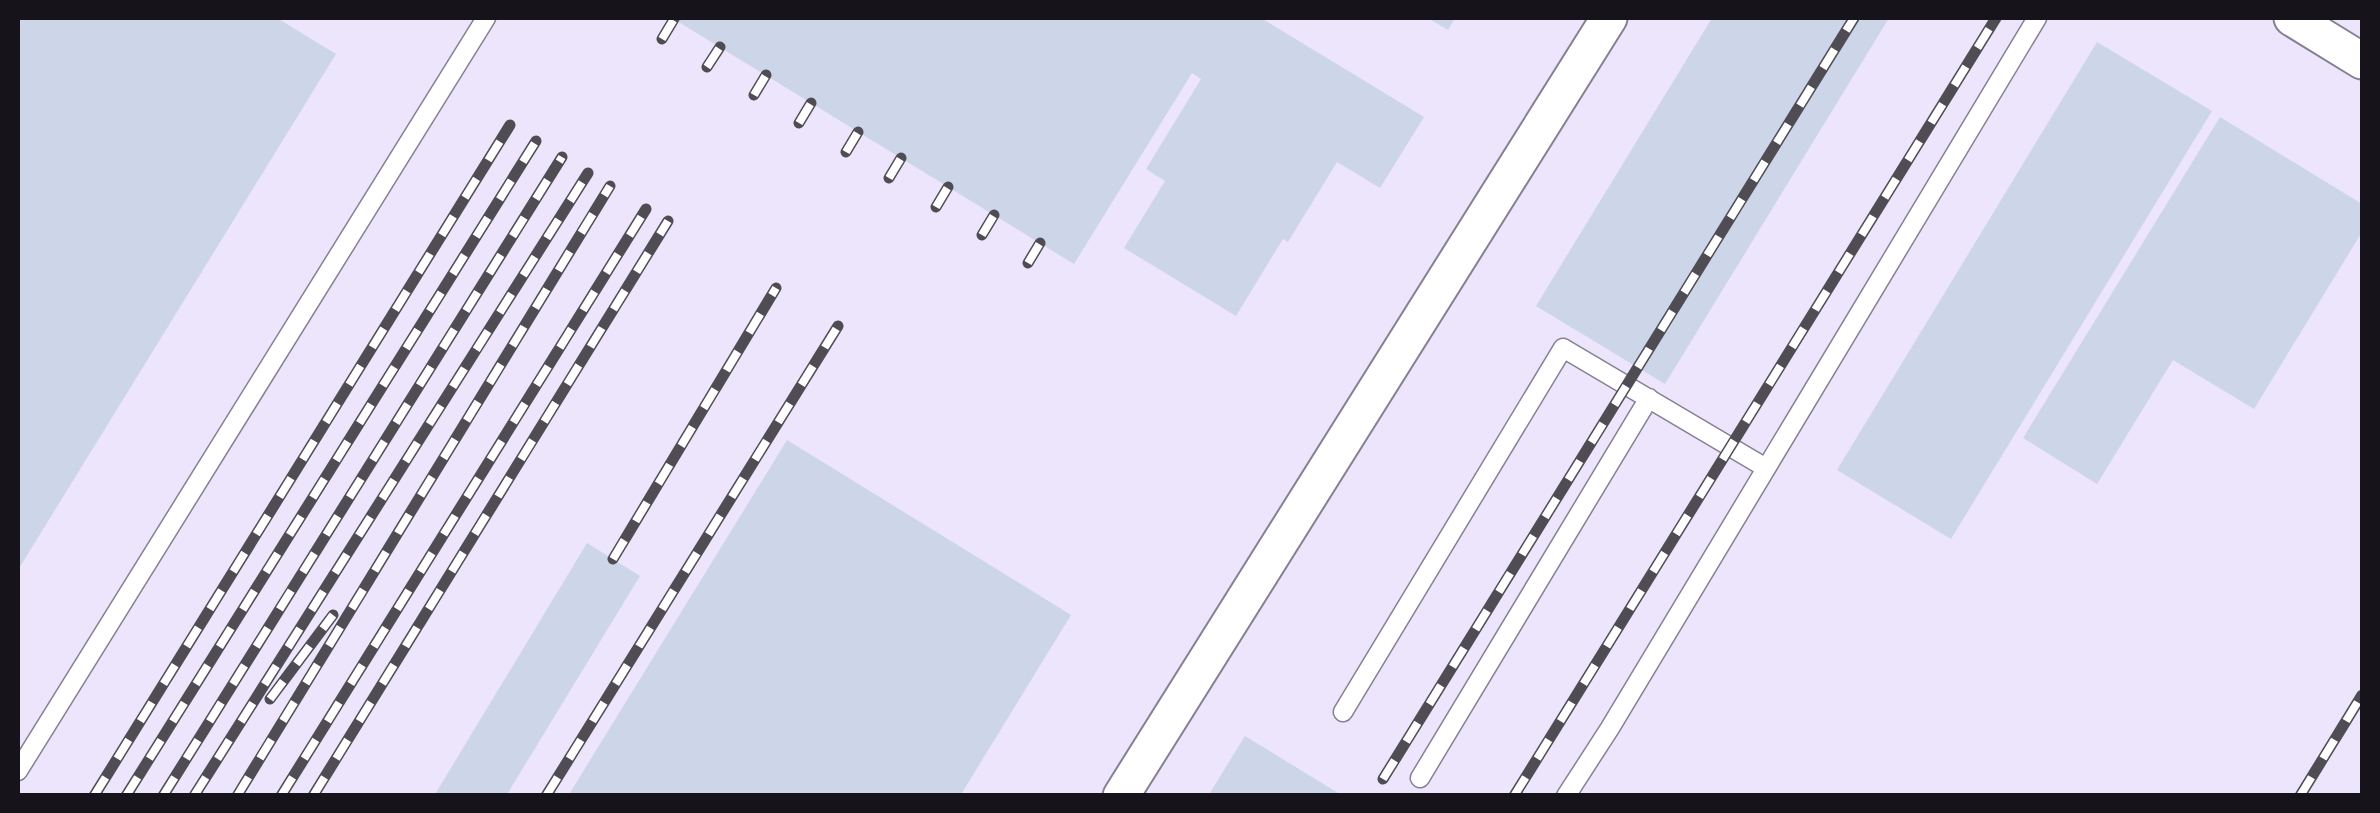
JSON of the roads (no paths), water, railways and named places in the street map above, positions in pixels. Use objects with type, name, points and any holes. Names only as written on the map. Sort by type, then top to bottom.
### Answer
[{"type":"street","points":[[1121,796],[1609,18]]},
{"type":"street","points":[[2292,18],[2362,61]]},
{"type":"lane","points":[[18,770],[486,18]]},
{"type":"lane","points":[[1566,796],[2037,18]]},
{"type":"lane","points":[[1343,712],[1563,348],[1766,468]]},
{"type":"lane","points":[[1420,778],[1650,398]]},
{"type":"railway","points":[[1383,779],[1854,18]]},
{"type":"railway","points":[[1514,796],[1996,18]]},
{"type":"railway","points":[[662,39],[674,19]]},
{"type":"railway","points":[[707,67],[720,47]]},
{"type":"railway","points":[[754,95],[766,75]]},
{"type":"railway","points":[[799,123],[811,103]]},
{"type":"railway","points":[[94,796],[510,125]]},
{"type":"railway","points":[[846,152],[858,132]]},
{"type":"railway","points":[[126,796],[536,141]]},
{"type":"railway","points":[[163,796],[562,157]]},
{"type":"railway","points":[[889,178],[901,158]]},
{"type":"railway","points":[[194,796],[588,173]]},
{"type":"railway","points":[[237,796],[610,186]]},
{"type":"railway","points":[[936,207],[948,187]]},
{"type":"railway","points":[[281,796],[646,209]]},
{"type":"railway","points":[[982,235],[994,215]]},
{"type":"railway","points":[[313,796],[668,221]]},
{"type":"railway","points":[[1028,263],[1040,243]]},
{"type":"railway","points":[[613,559],[776,288]]},
{"type":"railway","points":[[546,796],[838,326]]},
{"type":"railway","points":[[270,699],[333,615]]},
{"type":"railway","points":[[2300,796],[2362,695]]}]
